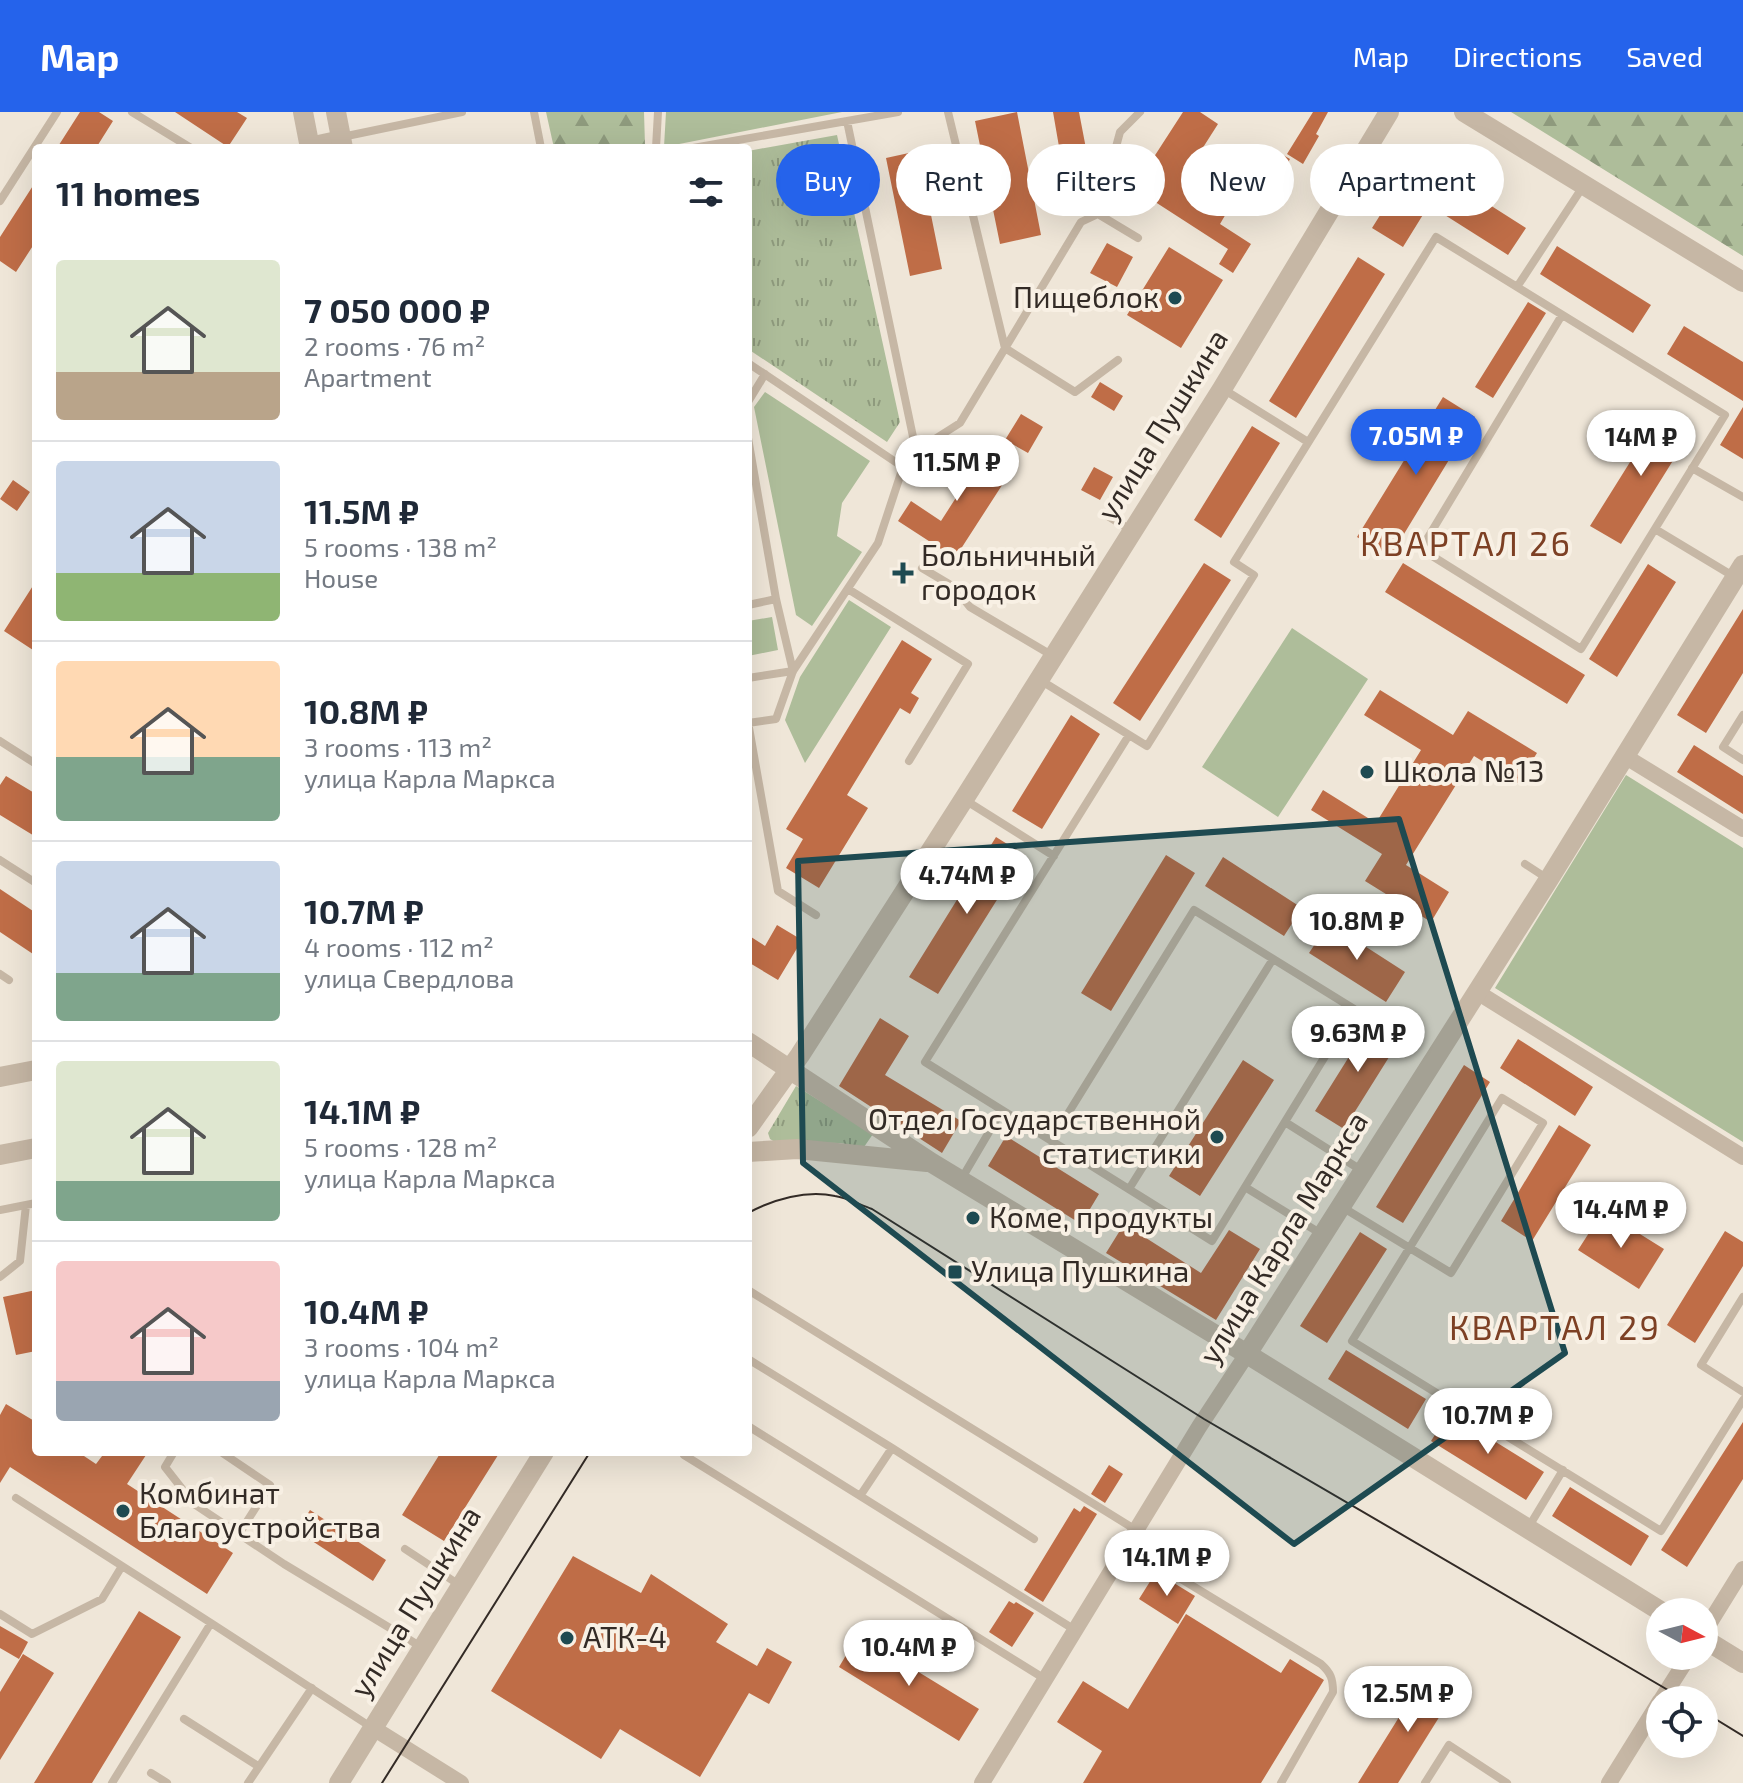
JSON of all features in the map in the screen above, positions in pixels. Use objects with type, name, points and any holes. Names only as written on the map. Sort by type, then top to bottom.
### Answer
[{"type":"street","points":[[303,112],[309,144]]},
{"type":"street","points":[[336,112],[342,143]]},
{"type":"street","name":"улица Пушкина","points":[[752,1122],[790,1069],[1054,657],[1222,389],[1389,112]]},
{"type":"street","points":[[1464,112],[1743,282]]},
{"type":"street","name":"улица Карла Маркса","points":[[982,1783],[1136,1530],[1626,757],[1739,571]]},
{"type":"street","points":[[1626,757],[1743,829]]},
{"type":"street","points":[[1477,992],[1743,1157]]},
{"type":"street","points":[[752,1045],[932,1163],[1646,1602]]},
{"type":"street","points":[[0,1077],[32,1071]]},
{"type":"street","points":[[0,1155],[32,1149]]},
{"type":"street","points":[[752,1152],[797,1149],[932,1163]]},
{"type":"street","name":"улица Пушкина","points":[[339,1783],[542,1456]]},
{"type":"street","points":[[1718,1609],[1743,1569]]},
{"type":"street","points":[[1718,1648],[1743,1663]]},
{"type":"street","points":[[1609,1783],[1646,1724]]},
{"type":"street","points":[[373,1728],[461,1783]]},
{"type":"lane","points":[[37,144],[57,112]]},
{"type":"lane","points":[[132,112],[184,144]]},
{"type":"lane","points":[[342,143],[462,112]]},
{"type":"lane","points":[[534,112],[540,144]]},
{"type":"lane","points":[[656,144],[658,112]]},
{"type":"lane","points":[[716,144],[898,112]]},
{"type":"lane","points":[[948,112],[1005,348],[1075,392],[1118,360]]},
{"type":"lane","points":[[1117,144],[1120,132],[1140,112]]},
{"type":"lane","points":[[847,121],[916,451]]},
{"type":"lane","points":[[0,201],[32,151]]},
{"type":"lane","points":[[1517,287],[1584,185]]},
{"type":"lane","points":[[752,722],[776,719],[793,671],[878,543],[903,467],[916,451],[960,423],[1081,222],[1094,216]]},
{"type":"lane","points":[[1101,216],[1138,238]]},
{"type":"lane","points":[[1039,680],[1147,746],[1254,575],[1234,562],[1436,237],[1725,415],[1581,649],[1421,549],[1562,315]]},
{"type":"lane","points":[[752,366],[903,467]]},
{"type":"lane","points":[[752,395],[765,374]]},
{"type":"lane","points":[[1222,389],[1308,442]]},
{"type":"lane","points":[[752,461],[776,599],[793,671]]},
{"type":"lane","points":[[1692,468],[1743,497]]},
{"type":"lane","points":[[1103,513],[1133,531]]},
{"type":"lane","points":[[1655,529],[1739,571]]},
{"type":"lane","points":[[922,568],[954,587],[970,607],[1054,657]]},
{"type":"lane","points":[[848,589],[968,664],[909,761]]},
{"type":"lane","points":[[752,604],[776,599]]},
{"type":"lane","points":[[752,677],[793,671]]},
{"type":"lane","points":[[1743,715],[1723,747],[1743,760]]},
{"type":"lane","points":[[1051,1141],[1194,910],[1354,1009],[1212,1241],[1051,1141],[925,1062],[1129,735]]},
{"type":"lane","points":[[0,741],[32,761]]},
{"type":"lane","points":[[752,745],[778,891],[816,915]]},
{"type":"lane","points":[[964,799],[1054,856]]},
{"type":"lane","points":[[0,860],[32,880]]},
{"type":"lane","points":[[1525,864],[1549,879]]},
{"type":"lane","points":[[1129,1189],[1273,959]]},
{"type":"lane","points":[[0,974],[9,980]]},
{"type":"lane","points":[[1340,1206],[1410,1248],[1451,1273],[1543,1123],[1502,1098],[1410,1248],[1352,1341],[1661,1531],[1743,1400]]},
{"type":"lane","points":[[961,1180],[1002,1110]]},
{"type":"lane","points":[[1285,1122],[1362,1171]]},
{"type":"lane","points":[[1245,1187],[1323,1235]]},
{"type":"lane","points":[[0,1210],[31,1204],[20,1261],[0,1277]]},
{"type":"lane","points":[[752,1292],[1136,1530]]},
{"type":"lane","points":[[1743,1297],[1701,1365],[1743,1392]]},
{"type":"lane","points":[[752,1361],[1034,1539]]},
{"type":"lane","points":[[752,1428],[1075,1630]]},
{"type":"lane","points":[[860,1496],[892,1448]]},
{"type":"lane","points":[[172,1456],[165,1467],[194,1504],[284,1564],[423,1648]]},
{"type":"lane","points":[[227,1456],[270,1485],[239,1534]]},
{"type":"lane","points":[[686,1456],[1045,1679]]},
{"type":"lane","points":[[1528,1528],[1563,1470]]},
{"type":"lane","points":[[16,1498],[373,1728]]},
{"type":"lane","points":[[1127,1546],[1330,1672],[1333,1692],[1281,1783]]},
{"type":"lane","points":[[405,1549],[461,1586]]},
{"type":"lane","points":[[0,1614],[32,1634],[102,1599],[122,1566]]},
{"type":"lane","points":[[112,1783],[211,1623]]},
{"type":"lane","points":[[248,1783],[312,1688]]},
{"type":"lane","points":[[184,1719],[258,1766]]},
{"type":"lane","points":[[1425,1783],[1449,1745],[1507,1783]]},
{"type":"lane","points":[[151,1773],[167,1783]]},
{"type":"highlighted area","points":[[1399,819],[1565,1353],[1294,1544],[803,1163],[798,861]]},
{"type":"green space","points":[[546,112],[644,112],[645,144],[553,144]]},
{"type":"green space","points":[[666,112],[842,112],[679,144],[664,144]]},
{"type":"green space","points":[[1511,112],[1743,112],[1743,256]]},
{"type":"green space","points":[[837,135],[839,144],[787,144]]},
{"type":"green space","points":[[776,146],[776,216],[855,216],[900,422],[887,442],[752,352],[752,150]]},
{"type":"green space","points":[[765,392],[870,461],[842,503],[837,536],[862,552],[812,626],[796,615],[754,407]]},
{"type":"green space","points":[[849,600],[891,627],[805,763],[785,720],[800,677]]},
{"type":"green space","points":[[772,617],[778,650],[752,655],[752,620]]},
{"type":"green space","points":[[1292,628],[1368,679],[1278,817],[1202,767]]},
{"type":"green space","points":[[1626,775],[1743,848],[1743,1142],[1495,988]]},
{"type":"green space","points":[[796,1086],[873,1134],[864,1147],[839,1143],[775,1142],[770,1139],[768,1133]]},
{"type":"building","points":[[80,112],[99,112],[113,121],[99,144],[60,144]]},
{"type":"building","points":[[175,112],[237,112],[247,118],[230,144],[223,144]]},
{"type":"building","points":[[1017,112],[1027,163],[1027,216],[1037,216],[1041,235],[1000,244],[994,216],[1011,216],[1011,144],[980,144],[975,121]]},
{"type":"building","points":[[1053,112],[1079,112],[1085,144],[1059,144]]},
{"type":"building","points":[[1183,112],[1200,112],[1218,124],[1205,144],[1181,144],[1181,216],[1225,216],[1220,224],[1251,244],[1233,273],[1219,264],[1228,249],[1165,208],[1165,144],[1162,144]]},
{"type":"building","points":[[1313,112],[1328,112],[1303,164],[1294,158],[1293,144]]},
{"type":"building","points":[[896,156],[896,207],[886,158]]},
{"type":"building","points":[[32,187],[32,247],[16,272],[0,261],[0,237]]},
{"type":"building","points":[[1504,214],[1526,228],[1508,255],[1446,216]]},
{"type":"building","points":[[898,216],[931,216],[942,269],[910,276]]},
{"type":"building","points":[[1380,216],[1422,216],[1403,247],[1372,228]]},
{"type":"building","points":[[1107,243],[1133,257],[1117,287],[1090,273]]},
{"type":"building","points":[[1557,246],[1651,305],[1633,333],[1540,274]]},
{"type":"building","name":"Пищеблок","points":[[1169,247],[1223,280],[1181,348],[1127,315]]},
{"type":"building","points":[[1358,257],[1385,274],[1296,418],[1269,401]]},
{"type":"building","points":[[1528,302],[1546,313],[1493,398],[1475,387]]},
{"type":"building","points":[[1684,326],[1743,362],[1743,401],[1667,354]]},
{"type":"building","points":[[1100,382],[1123,396],[1114,411],[1091,397]]},
{"type":"building","points":[[1443,397],[1475,417],[1390,557],[1357,537]]},
{"type":"building","points":[[1743,407],[1743,459],[1720,445]]},
{"type":"building","points":[[1662,411],[1692,430],[1621,544],[1590,526]]},
{"type":"building","points":[[1021,414],[1043,427],[1028,453],[1005,440]]},
{"type":"building","points":[[1252,426],[1280,443],[1221,538],[1194,520]]},
{"type":"building","points":[[949,442],[1006,479],[955,558],[898,521],[911,501],[941,521],[966,482],[936,462]]},
{"type":"building","points":[[1094,467],[1113,477],[1100,500],[1081,490]]},
{"type":"building","points":[[13,480],[30,492],[17,511],[0,499]]},
{"type":"building","points":[[1204,563],[1231,580],[1140,721],[1113,703]]},
{"type":"building","points":[[1403,563],[1585,675],[1567,704],[1385,592]]},
{"type":"building","points":[[1648,564],[1676,582],[1617,677],[1589,659]]},
{"type":"building","points":[[32,587],[32,649],[4,631]]},
{"type":"building","points":[[1743,609],[1743,673],[1706,733],[1677,715]]},
{"type":"building","points":[[902,640],[932,659],[911,693],[919,698],[910,714],[900,708],[847,795],[868,808],[819,888],[786,868],[803,839],[786,829]]},
{"type":"building","points":[[1380,690],[1453,735],[1468,711],[1537,753],[1518,783],[1474,756],[1406,865],[1449,892],[1431,922],[1365,881],[1382,854],[1311,810],[1323,790],[1376,823],[1421,750],[1364,715]]},
{"type":"building","points":[[1071,715],[1100,734],[1042,829],[1012,811]]},
{"type":"building","points":[[1694,745],[1743,776],[1743,814],[1677,772]]},
{"type":"building","points":[[6,776],[32,792],[32,835],[0,815],[0,785]]},
{"type":"building","points":[[996,837],[1025,855],[938,994],[909,977]]},
{"type":"building","points":[[1166,855],[1195,873],[1111,1011],[1081,993]]},
{"type":"building","points":[[1223,857],[1302,908],[1284,936],[1205,886]]},
{"type":"building","points":[[0,889],[32,910],[32,953],[0,932]]},
{"type":"building","points":[[1329,923],[1405,972],[1386,1002],[1309,953]]},
{"type":"building","points":[[777,925],[802,940],[778,980],[752,964],[752,938],[765,946]]},
{"type":"building","points":[[880,1018],[909,1036],[885,1075],[961,1121],[942,1153],[839,1086]]},
{"type":"building","points":[[1372,1020],[1401,1038],[1344,1129],[1315,1111]]},
{"type":"building","points":[[1518,1039],[1593,1087],[1575,1116],[1500,1068]]},
{"type":"building","points":[[1243,1060],[1274,1080],[1200,1196],[1169,1176]]},
{"type":"building","points":[[1464,1065],[1490,1082],[1403,1223],[1376,1207]]},
{"type":"building","points":[[1559,1125],[1591,1145],[1532,1241],[1501,1221]]},
{"type":"building","points":[[1006,1136],[1099,1194],[1081,1224],[988,1166]]},
{"type":"building","points":[[1603,1211],[1664,1249],[1639,1289],[1578,1250]]},
{"type":"building","points":[[1124,1224],[1201,1273],[1229,1230],[1260,1249],[1216,1320],[1106,1253]]},
{"type":"building","points":[[1725,1231],[1743,1242],[1743,1266],[1695,1343],[1667,1325]]},
{"type":"building","points":[[1360,1232],[1387,1249],[1327,1343],[1300,1326]]},
{"type":"building","points":[[32,1291],[32,1352],[16,1355],[3,1297]]},
{"type":"building","points":[[1346,1350],[1426,1399],[1408,1429],[1328,1379]]},
{"type":"building","name":"Комбинат Благоустройства","points":[[6,1404],[32,1420],[32,1456],[84,1456],[96,1464],[102,1456],[145,1456],[127,1484],[233,1553],[207,1594],[10,1467],[0,1483],[0,1415]]},
{"type":"building","points":[[1449,1413],[1544,1472],[1526,1500],[1431,1441]]},
{"type":"building","points":[[1743,1422],[1743,1479],[1687,1567],[1661,1550]]},
{"type":"building","points":[[439,1456],[497,1456],[444,1541],[402,1515]]},
{"type":"building","points":[[1109,1465],[1123,1474],[1105,1503],[1091,1494]]},
{"type":"building","points":[[1570,1487],[1649,1536],[1631,1566],[1552,1516]]},
{"type":"building","points":[[1084,1506],[1097,1514],[1043,1602],[1024,1590],[1074,1508],[1080,1512]]},
{"type":"building","points":[[310,1510],[386,1560],[373,1581],[297,1531]]},
{"type":"building","points":[[573,1556],[641,1593],[651,1574],[728,1624],[716,1642],[757,1666],[767,1648],[792,1662],[769,1704],[749,1693],[700,1777],[620,1729],[601,1759],[491,1691]]},
{"type":"building","points":[[1156,1572],[1195,1596],[1178,1624],[1139,1599]]},
{"type":"building","points":[[1009,1601],[1034,1613],[1012,1647],[989,1632]]},
{"type":"building","points":[[139,1611],[181,1637],[92,1783],[34,1783]]},
{"type":"building","points":[[1186,1614],[1281,1673],[1290,1659],[1324,1680],[1261,1783],[1083,1783],[1102,1751],[1057,1722],[1083,1681],[1128,1709]]},
{"type":"building","points":[[0,1626],[28,1642],[19,1659],[0,1648]]},
{"type":"building","points":[[858,1635],[979,1709],[959,1741],[839,1667]]},
{"type":"building","points":[[23,1654],[54,1673],[0,1760],[0,1692]]},
{"type":"building","points":[[1424,1677],[1453,1695],[1398,1783],[1358,1783]]},
{"type":"tram line","points":[[752,1211],[779,1200],[813,1194],[840,1197],[872,1209],[1204,1419],[1661,1686]]},
{"type":"tram line","points":[[382,1783],[587,1456]]},
{"type":"tram line","points":[[1718,1721],[1743,1736]]},
{"type":"place","name":"Пищеблок","points":[[1175,298]]},
{"type":"place","name":"Больничный городок","points":[[903,573]]},
{"type":"place","name":"Школа №13","points":[[1367,772]]},
{"type":"place","name":"Отдел Государственной статистики","points":[[1217,1137]]},
{"type":"place","name":"Коме, продукты","points":[[973,1218]]},
{"type":"place","name":"Улица Пушкина","points":[[955,1272]]},
{"type":"place","name":"Комбинат Благоустройства","points":[[123,1511]]},
{"type":"place","name":"АТК-4","points":[[567,1638]]},
{"type":"district","name":"КВАРТАЛ 26","points":[[1466,544]]},
{"type":"district","name":"КВАРТАЛ 29","points":[[1555,1328]]}]
